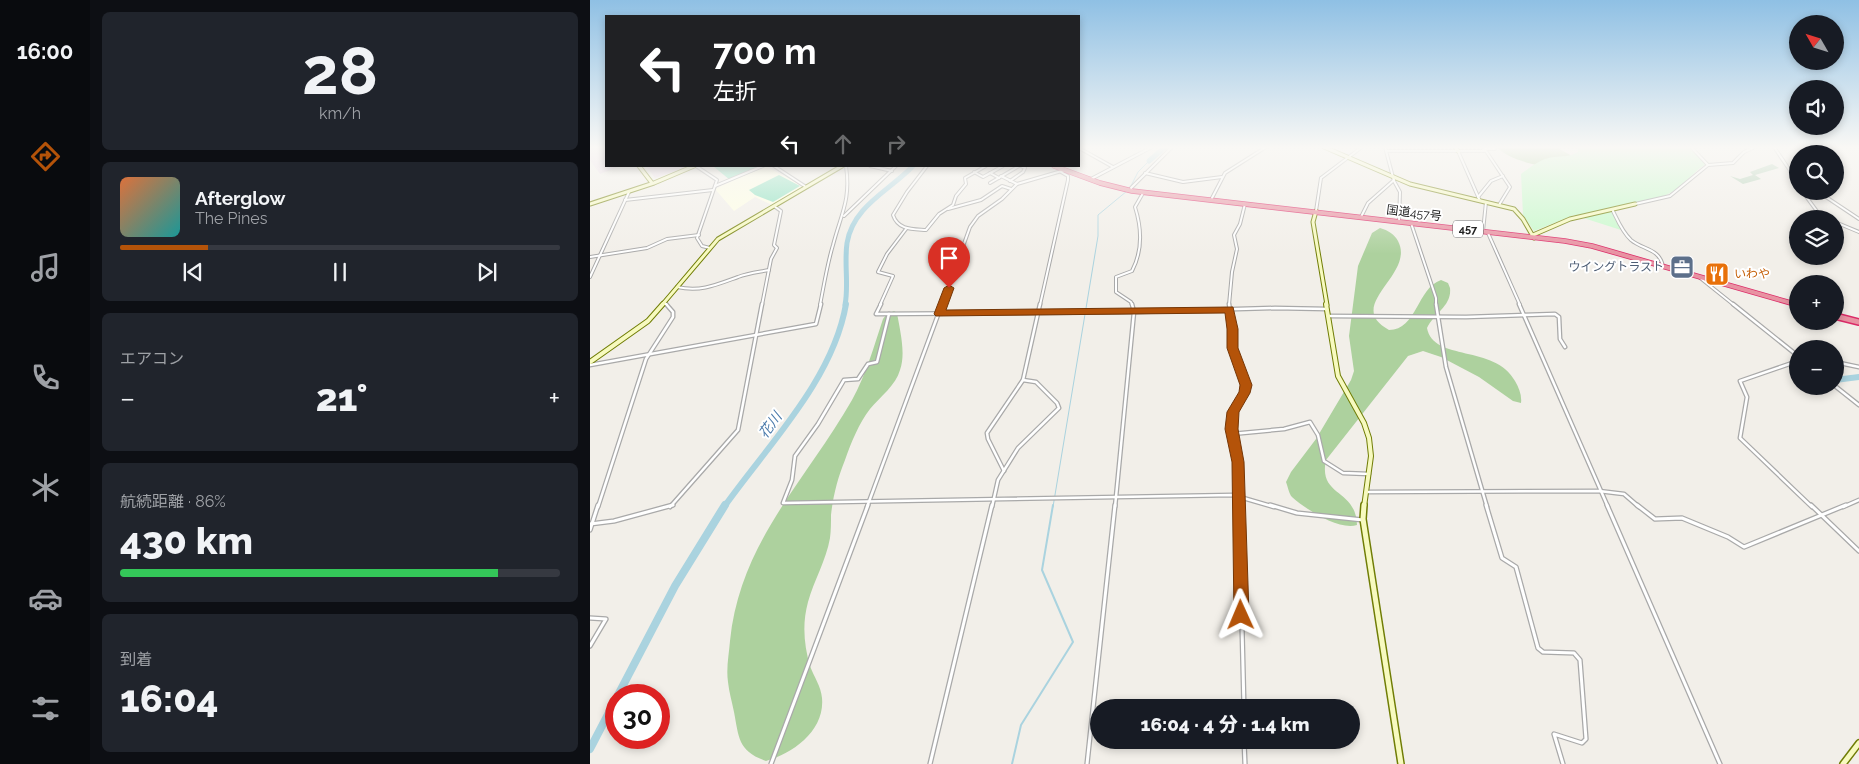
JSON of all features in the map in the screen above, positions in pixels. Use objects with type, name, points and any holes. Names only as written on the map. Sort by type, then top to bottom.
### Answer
[{"type":"highway","name":"国道457号","points":[[1100,183],[1144,192],[1565,241],[1592,246],[1789,302]]},
{"type":"highway","points":[[1844,318],[1859,322]]},
{"type":"street","points":[[590,204],[652,183]]},
{"type":"street","points":[[710,248],[701,245],[697,239],[716,183]]},
{"type":"street","points":[[715,186],[723,183]]},
{"type":"street","points":[[799,183],[806,187]]},
{"type":"street","points":[[590,363],[639,329],[718,240],[728,232],[813,183]]},
{"type":"street","points":[[590,363],[647,355],[816,324],[830,255],[849,192],[848,183]]},
{"type":"street","points":[[843,217],[878,183]]},
{"type":"street","points":[[915,183],[894,215],[895,221],[906,229],[926,230],[939,214],[953,205],[956,196],[966,183]]},
{"type":"street","points":[[771,764],[940,314],[972,223],[982,212],[1002,199],[1017,184],[1022,183]]},
{"type":"street","points":[[1004,471],[988,439],[987,433],[1023,380],[1067,183]]},
{"type":"street","points":[[1131,190],[1137,183]]},
{"type":"street","points":[[1211,200],[1219,183]]},
{"type":"street","points":[[1320,183],[1314,222],[1338,376],[1364,423],[1372,456],[1365,492],[1363,520],[1401,764]]},
{"type":"street","points":[[1361,217],[1368,203],[1390,183]]},
{"type":"street","points":[[1396,183],[1400,192],[1399,221]]},
{"type":"street","points":[[1405,183],[1479,199],[1517,212],[1533,236],[1562,220],[1584,213],[1612,209],[1670,196],[1689,183]]},
{"type":"street","points":[[1471,183],[1479,199]]},
{"type":"street","points":[[1479,199],[1488,183]]},
{"type":"street","points":[[1499,205],[1510,187],[1508,183]]},
{"type":"street","points":[[947,209],[981,200],[1002,186],[1011,189]]},
{"type":"street","points":[[625,200],[714,190]]},
{"type":"street","points":[[590,277],[629,191]]},
{"type":"street","points":[[1087,764],[1134,312],[1131,302],[1116,292],[1115,284],[1116,277],[1132,271],[1139,258],[1141,225],[1135,206],[1144,192]]},
{"type":"street","points":[[1830,200],[1859,219]]},
{"type":"street","points":[[1486,202],[1485,231],[1720,764]]},
{"type":"street","points":[[1244,699],[1237,451],[1232,434],[1233,412],[1244,393],[1246,385],[1232,348],[1233,329],[1229,309],[1232,272],[1237,249],[1234,235],[1240,224],[1245,204]]},
{"type":"street","points":[[591,523],[614,520],[672,506],[738,430],[771,259],[778,248],[774,244],[781,211],[774,206]]},
{"type":"street","points":[[1612,209],[1629,238],[1656,252],[1663,261],[1663,266]]},
{"type":"street","points":[[1411,223],[1436,298],[1437,315],[1448,375],[1502,558],[1516,567],[1538,648],[1543,652],[1574,653],[1580,660],[1586,739],[1582,744],[1554,734],[1563,764]]},
{"type":"street","points":[[1844,226],[1859,232]]},
{"type":"street","points":[[906,229],[887,254],[878,272],[893,276],[876,314],[1327,309]]},
{"type":"street","points":[[590,257],[647,248],[667,239],[699,235]]},
{"type":"street","points":[[676,287],[692,290],[710,288],[740,276],[769,270]]},
{"type":"street","points":[[1698,276],[1789,349]]},
{"type":"street","points":[[590,530],[647,355],[673,317],[673,312],[664,301]]},
{"type":"street","points":[[889,314],[876,362],[868,364],[858,379],[844,380],[818,424],[795,456],[791,483],[783,503],[1116,496],[1239,496],[1291,512],[1363,520]]},
{"type":"street","points":[[1329,316],[1437,315],[1466,317],[1557,315],[1560,339],[1565,347]]},
{"type":"street","points":[[1789,364],[1740,381],[1747,397],[1740,438],[1859,551]]},
{"type":"street","points":[[1844,364],[1859,367]]},
{"type":"street","points":[[930,764],[998,480],[1018,448],[1059,408],[1057,403],[1036,382],[1023,380]]},
{"type":"street","points":[[1844,393],[1859,405]]},
{"type":"street","points":[[1232,434],[1284,429],[1310,422],[1318,435],[1324,461],[1343,473],[1369,474]]},
{"type":"street","points":[[1365,492],[1599,491],[1626,496],[1652,518],[1664,520],[1675,517],[1682,518],[1728,537],[1744,547],[1859,500]]},
{"type":"street","points":[[590,618],[606,619],[590,646]]},
{"type":"street","points":[[1843,764],[1859,743]]},
{"type":"street","points":[[1244,749],[1245,764]]},
{"type":"shaded area","points":[[729,183],[797,183],[803,186],[772,205],[755,197],[734,211],[715,189]]},
{"type":"green space","points":[[764,183],[794,183],[800,186],[773,202],[755,195],[749,190]]},
{"type":"green space","points":[[1521,183],[1684,183],[1677,189],[1651,200],[1612,207],[1621,230],[1574,215],[1534,231],[1523,215]]},
{"type":"green space","points":[[1380,228],[1388,231],[1395,237],[1401,254],[1398,266],[1376,300],[1374,310],[1377,320],[1389,330],[1398,328],[1406,323],[1433,284],[1441,280],[1448,283],[1450,294],[1448,300],[1427,328],[1432,339],[1452,350],[1480,357],[1506,369],[1518,386],[1521,394],[1521,403],[1513,401],[1479,377],[1441,357],[1423,351],[1408,356],[1326,460],[1325,472],[1327,481],[1351,504],[1355,513],[1357,525],[1341,525],[1323,518],[1298,502],[1291,496],[1286,482],[1291,472],[1316,439],[1351,380],[1354,371],[1349,336],[1358,266],[1372,233]]},
{"type":"green space","points":[[894,311],[897,313],[902,342],[900,370],[891,386],[866,415],[850,447],[834,494],[828,546],[806,610],[804,634],[806,650],[810,666],[819,686],[822,710],[813,730],[806,739],[787,752],[766,761],[750,753],[741,742],[729,690],[727,677],[728,661],[736,606],[747,573],[761,543],[777,514],[852,400],[866,371],[883,319]]},
{"type":"waterway","name":"花川","points":[[845,305],[847,290],[846,251],[851,230],[856,219],[864,209],[895,183]]},
{"type":"waterway","points":[[1053,507],[1098,236],[1098,215],[1127,191]]},
{"type":"waterway","name":"花川","points":[[724,507],[779,436],[813,385],[828,359],[839,332],[846,304]]},
{"type":"waterway","points":[[1844,379],[1859,377]]},
{"type":"waterway","name":"花川","points":[[624,684],[675,586],[725,505]]},
{"type":"waterway","points":[[1012,764],[1021,725],[1073,642],[1042,570],[1053,505]]},
{"type":"waterway","name":"花川","points":[[590,749],[605,720]]},
{"type":"place","name":"ウイングトラスト","points":[[1682,267]]},
{"type":"place","name":"いわや","points":[[1717,274]]},
{"type":"route","points":[[949,288],[940,314],[1229,309],[1233,329],[1232,348],[1246,385],[1244,393],[1233,412],[1232,429],[1238,462],[1241,615]]}]
